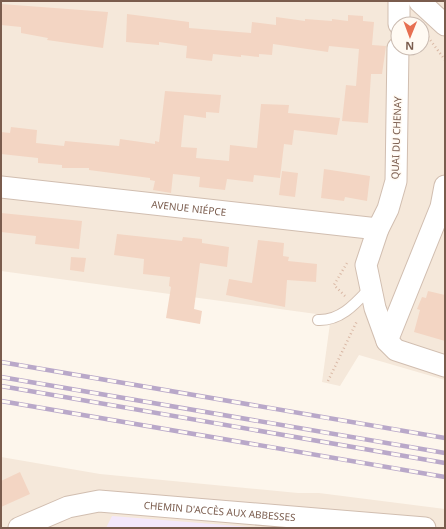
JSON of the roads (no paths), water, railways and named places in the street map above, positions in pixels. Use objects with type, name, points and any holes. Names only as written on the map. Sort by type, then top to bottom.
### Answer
[{"type":"street","points":[[399,1],[399,16]]},
{"type":"street","points":[[419,1],[445,26]]},
{"type":"street","name":"QUAI DU CHENAY","points":[[387,341],[381,327],[366,264],[378,229],[388,209],[396,181],[398,56]]},
{"type":"street","points":[[445,186],[441,207],[387,341],[396,350],[445,366]]},
{"type":"street","name":"AVENUE NIÉPCE","points":[[1,187],[378,229]]},
{"type":"street","name":"CHEMIN D'ACCÈS AUX ABBESSES","points":[[19,528],[68,507],[99,501],[413,527]]},
{"type":"lane","points":[[318,320],[328,320],[339,316],[353,305],[371,287]]},
{"type":"railway","points":[[1,362],[445,438]]},
{"type":"railway","points":[[1,377],[445,453]]},
{"type":"railway","points":[[1,386],[445,463]]},
{"type":"railway","points":[[1,401],[445,477]]}]
